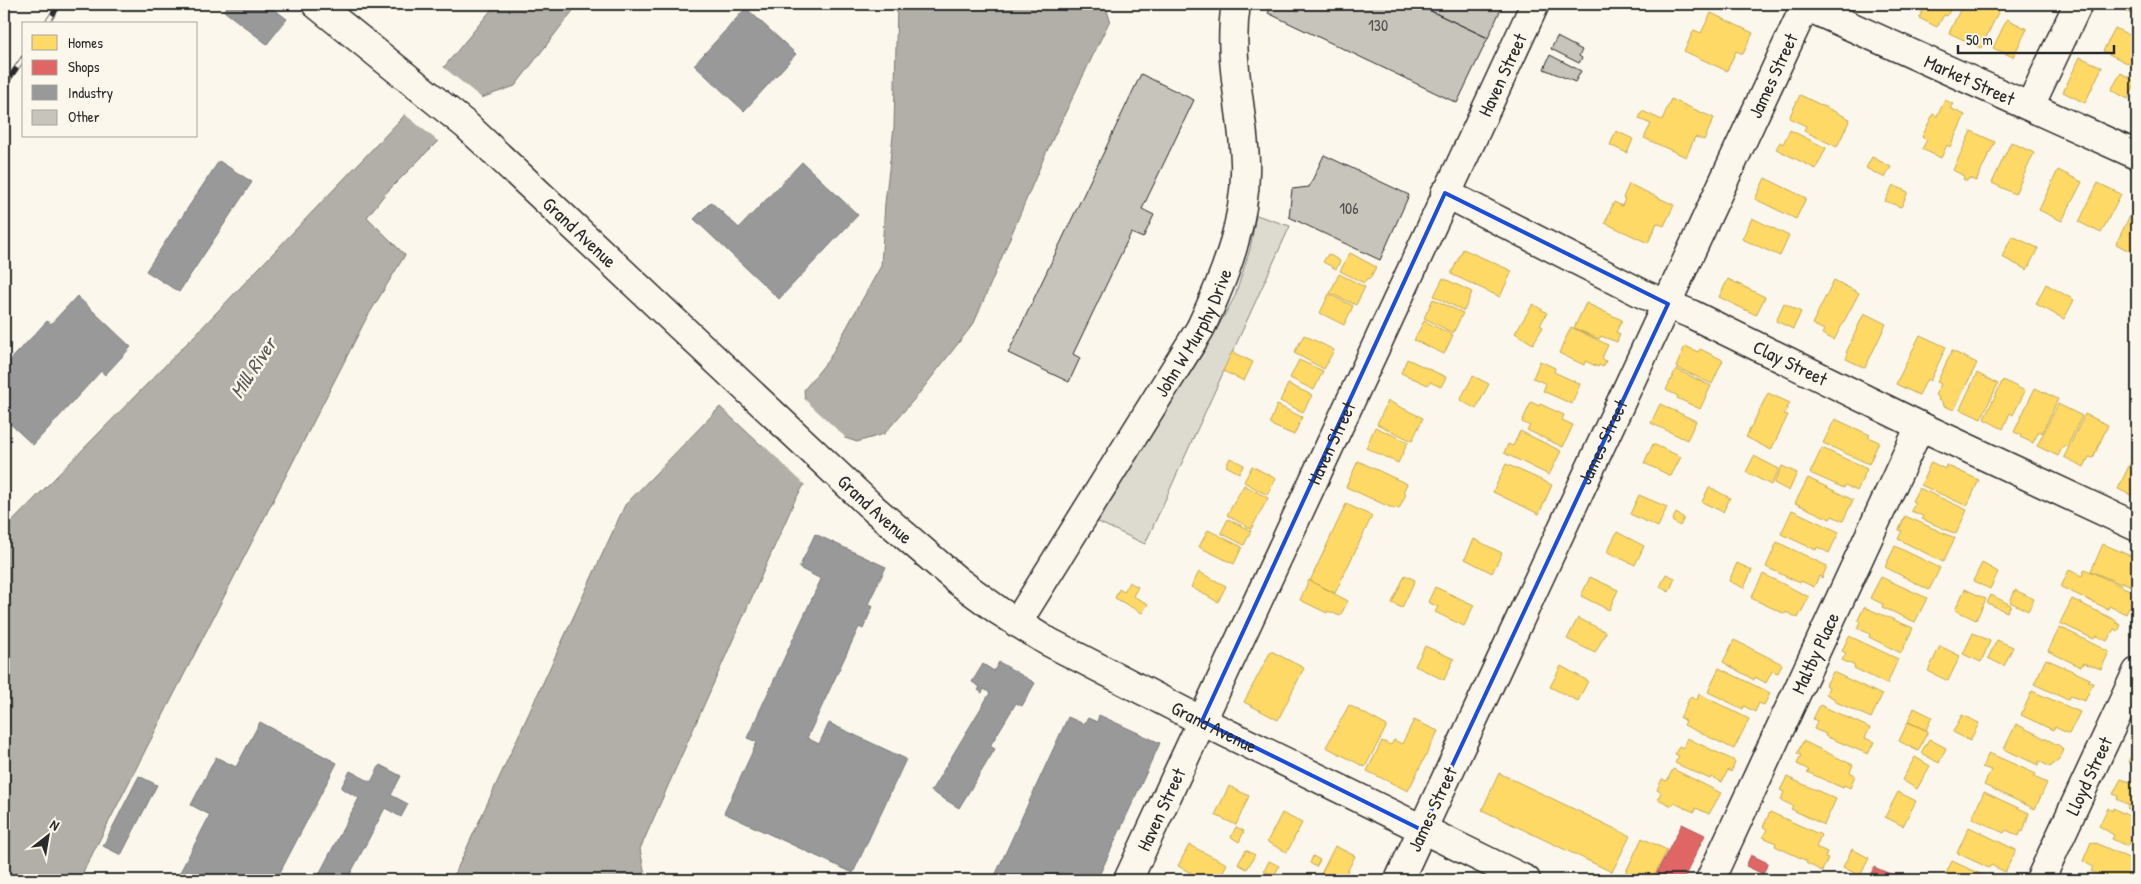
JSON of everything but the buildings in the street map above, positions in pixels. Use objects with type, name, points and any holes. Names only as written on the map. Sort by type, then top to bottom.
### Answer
[{"type":"street","name":"Grand Avenue","points":[[316,4],[466,125],[825,462],[931,559],[958,581],[1017,623],[1085,662],[1526,880]]},
{"type":"street","name":"John W Murphy Drive","points":[[1017,623],[1200,329],[1217,294],[1237,229],[1244,193],[1245,163],[1243,134],[1233,65],[1233,24],[1236,4]]},
{"type":"street","name":"Haven Street","points":[[1128,880],[1535,4]]},
{"type":"street","name":"Market Street","points":[[1804,4],[2137,155]]},
{"type":"street","name":"James Street","points":[[1399,880],[1668,304],[1804,4]]},
{"type":"street","points":[[2030,106],[2078,4]]},
{"type":"street","name":"Clay Street","points":[[1446,193],[1645,295],[1668,304],[1920,426],[2137,527]]},
{"type":"street","name":"Maltby Place","points":[[1710,880],[1920,426]]},
{"type":"street","name":"Lloyd Street","points":[[2040,880],[2137,672]]},
{"type":"highlighted area","points":[[1445,193],[1668,304],[1422,830],[1202,721]]},
{"type":"shaded area","points":[[1256,215],[1290,226],[1145,544],[1096,521],[1207,347],[1235,296],[1250,249]]},
{"type":"water","name":"Mill River","points":[[496,4],[578,4],[515,86],[481,98],[385,194],[367,217],[405,255],[366,319],[79,880],[4,880],[4,530],[195,335],[402,118]]},
{"type":"water","points":[[897,4],[1105,4],[1110,20],[1045,155],[974,323],[917,396],[884,434],[857,442],[839,436],[795,500],[640,849],[646,880],[452,880],[625,505],[720,407],[761,445],[805,400],[804,390],[829,359],[881,266],[885,203],[894,127]]},
{"type":"pier","points":[[442,66],[484,100],[439,142],[403,113]]},
{"type":"pier","points":[[802,397],[845,437],[842,440],[840,439],[806,486],[758,440],[761,442]]},
{"type":"railway","points":[[47,22],[60,4]]},
{"type":"railway","points":[[4,86],[22,60]]}]
